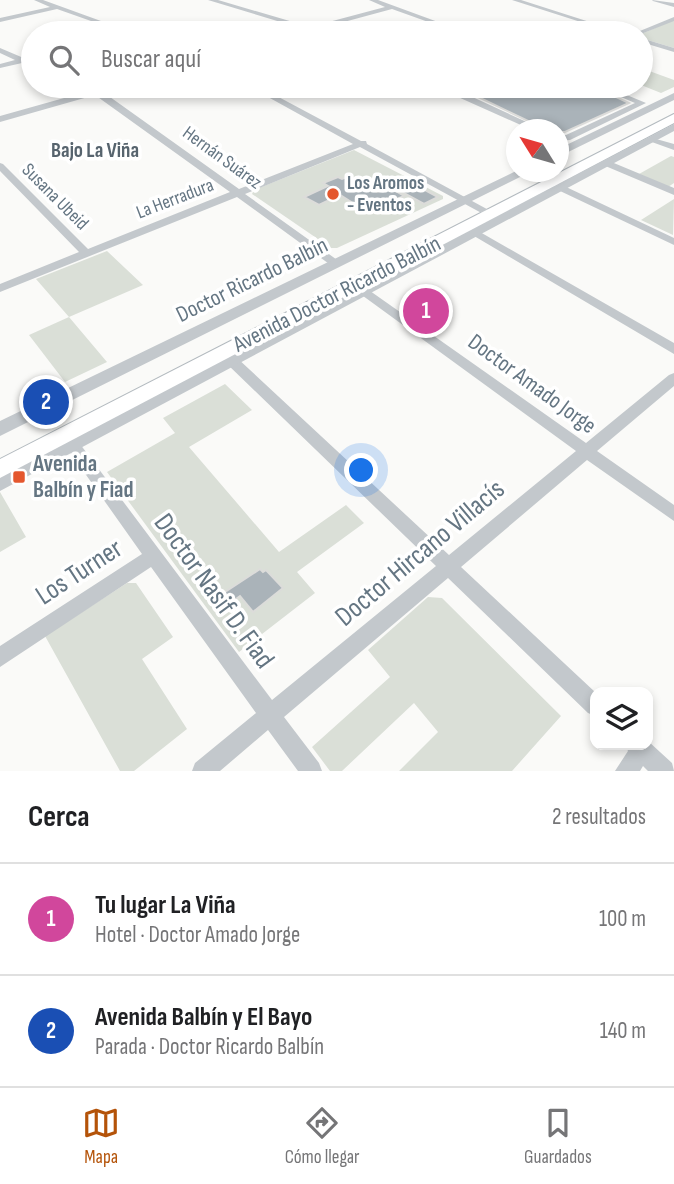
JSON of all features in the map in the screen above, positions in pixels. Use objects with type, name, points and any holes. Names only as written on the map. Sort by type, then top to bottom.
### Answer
[{"type":"main road","name":"Avenida Doctor Ricardo Balbín","points":[[569,170],[674,111]]},
{"type":"main road","name":"Avenida Doctor Ricardo Balbín","points":[[569,170],[674,118]]},
{"type":"main road","name":"Avenida Doctor Ricardo Balbín","points":[[0,455],[546,182]]},
{"type":"main road","name":"Avenida Doctor Ricardo Balbín","points":[[0,469],[487,211]]},
{"type":"street","points":[[37,0],[96,21]]},
{"type":"street","points":[[211,0],[285,21]]},
{"type":"street","points":[[515,0],[582,21]]},
{"type":"street","points":[[655,0],[674,5]]},
{"type":"street","points":[[377,1],[432,21]]},
{"type":"street","points":[[0,20],[58,7]]},
{"type":"street","points":[[342,21],[392,7]]},
{"type":"street","points":[[653,27],[674,19]]},
{"type":"street","points":[[653,44],[674,50]]},
{"type":"street","points":[[0,50],[21,59]]},
{"type":"street","points":[[0,66],[21,61]]},
{"type":"street","points":[[569,137],[674,96]]},
{"type":"street","points":[[0,119],[75,98]]},
{"type":"street","name":"Hernán Suárez","points":[[105,98],[336,264]]},
{"type":"street","points":[[276,98],[487,211]]},
{"type":"street","points":[[468,98],[515,119]]},
{"type":"street","points":[[569,148],[642,103],[629,98]]},
{"type":"street","points":[[643,98],[659,104]]},
{"type":"street","points":[[569,174],[606,163],[674,127]]},
{"type":"street","points":[[652,139],[674,147]]},
{"type":"street","name":"La Herradura","points":[[0,288],[363,143]]},
{"type":"street","points":[[606,163],[674,192]]},
{"type":"street","name":"Susana Ubeid","points":[[0,166],[86,253]]},
{"type":"street","name":"Doctor Ricardo Balbín","points":[[0,429],[506,181]]},
{"type":"street","points":[[0,483],[473,232],[548,182]]},
{"type":"street","points":[[562,182],[674,242]]},
{"type":"street","points":[[473,232],[674,349]]},
{"type":"street","name":"Doctor Amado Jorge","points":[[363,290],[674,514]]},
{"type":"street","points":[[231,360],[590,701]]},
{"type":"street","name":"Doctor Hircano Villacís","points":[[203,771],[674,378]]},
{"type":"street","name":"Doctor Nasif D. Fiad","points":[[72,444],[312,771]]},
{"type":"street","name":"Los Turner","points":[[0,657],[153,556]]},
{"type":"street","points":[[626,771],[638,750]]},
{"type":"street","points":[[641,750],[664,771]]},
{"type":"shaded area","points":[[674,20],[674,48],[653,42],[653,29]]},
{"type":"shaded area","points":[[653,72],[674,80],[674,87],[661,93],[653,90]]},
{"type":"shaded area","points":[[354,150],[443,196],[443,199],[337,248],[331,248],[252,194],[254,190]]},
{"type":"shaded area","points":[[671,156],[674,157],[674,183],[668,187],[639,174]]},
{"type":"shaded area","points":[[674,199],[673,235],[641,220]]},
{"type":"shaded area","points":[[107,251],[143,285],[69,317],[36,279]]},
{"type":"shaded area","points":[[69,317],[107,362],[65,382],[29,335]]},
{"type":"shaded area","points":[[225,384],[252,410],[189,447],[279,552],[346,505],[364,523],[297,572],[315,593],[239,652],[107,472],[175,433],[163,418]]},
{"type":"shaded area","points":[[0,492],[26,537],[0,552]]},
{"type":"shaded area","points":[[127,583],[136,583],[173,637],[142,659],[187,729],[134,771],[120,771],[45,636]]},
{"type":"shaded area","points":[[428,597],[442,598],[561,716],[512,771],[399,771],[438,732],[414,703],[342,771],[330,771],[312,747],[390,677],[368,650]]},
{"type":"building","points":[[480,98],[618,98],[629,103],[569,130],[569,119],[524,119]]},
{"type":"building","name":"Los Aromos - Eventos","points":[[338,177],[347,177],[377,192],[389,187],[404,196],[367,212],[340,195],[319,205],[304,197],[328,186],[323,183]]},
{"type":"building","points":[[414,184],[438,197],[424,204],[400,191]]},
{"type":"building","points":[[260,569],[263,572],[266,570],[283,588],[253,612],[240,596],[229,604],[222,594]]},
{"type":"place","name":"Los Aromos - Eventos","points":[[333,194]]},
{"type":"place","name":"Tu lugar La Viña","points":[[426,311]]},
{"type":"place","name":"Avenida Balbín y El Bayo","points":[[46,402]]},
{"type":"place","name":"Avenida Balbín y Fiad","points":[[19,477]]},
{"type":"district","name":"Bajo La Viña","points":[[95,150]]}]
